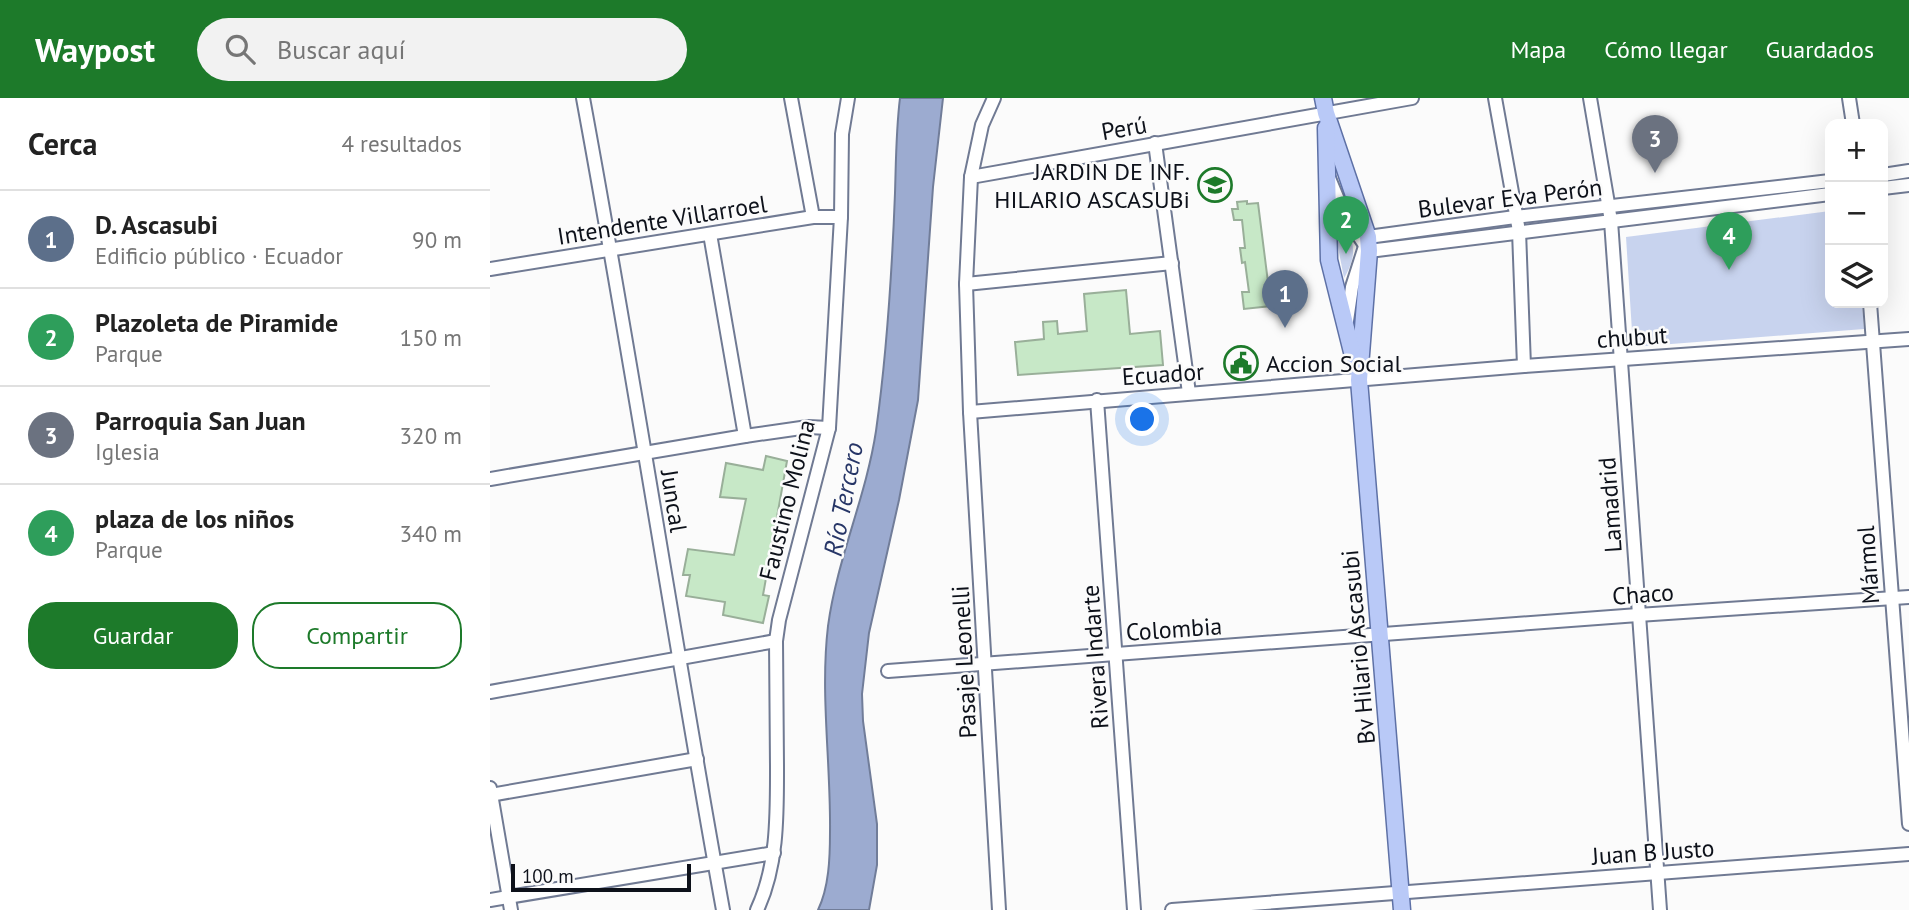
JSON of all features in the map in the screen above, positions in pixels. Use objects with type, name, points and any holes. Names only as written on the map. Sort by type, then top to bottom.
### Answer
[{"type":"main road","points":[[1325,106],[1329,260],[1359,380]]},
{"type":"main road","points":[[1325,106],[1367,244],[1359,380]]},
{"type":"main road","name":"Bv Hilario Ascasubi","points":[[1359,380],[1401,902]]},
{"type":"street","name":"Juncal","points":[[583,98],[723,910]]},
{"type":"street","points":[[791,98],[813,217]]},
{"type":"street","name":"Faustino Molina","points":[[757,910],[774,853],[777,814],[776,641],[779,620],[829,428],[841,217],[842,134],[848,98]]},
{"type":"street","name":"Pasaje Leonelli","points":[[994,98],[982,125],[971,177],[966,284],[999,910]]},
{"type":"street","name":"Perú","points":[[971,177],[1155,143],[1325,106],[1412,98]]},
{"type":"street","points":[[1494,98],[1519,231],[1524,366]]},
{"type":"street","name":"Lamadrid","points":[[1590,98],[1609,214],[1660,910]]},
{"type":"street","points":[[1849,98],[1852,119]]},
{"type":"street","points":[[1155,143],[1188,393]]},
{"type":"street","points":[[1326,171],[1345,214],[1367,244],[1352,286],[1346,327]]},
{"type":"street","points":[[1888,174],[1909,172]]},
{"type":"street","name":"Bulevar Eva Perón","points":[[1367,244],[1519,231],[1609,214],[1825,182]]},
{"type":"street","points":[[1888,187],[1909,185]]},
{"type":"street","name":"Bulevar Eva Perón","points":[[1367,244],[1515,217],[1609,214],[1825,194]]},
{"type":"street","name":"Intendente Villarroel","points":[[490,269],[813,217],[841,217]]},
{"type":"street","points":[[710,234],[745,436]]},
{"type":"street","points":[[966,284],[1172,263]]},
{"type":"street","name":"Mármol","points":[[1870,308],[1909,824]]},
{"type":"street","name":"chubut","points":[[1359,380],[1909,339]]},
{"type":"street","name":"Ecuador","points":[[971,412],[1359,380]]},
{"type":"street","name":"Rivera Indarte","points":[[1097,400],[1134,910]]},
{"type":"street","points":[[490,479],[745,436],[808,427],[829,428]]},
{"type":"street","name":"Chaco","points":[[1379,635],[1909,597]]},
{"type":"street","name":"Colombia","points":[[888,671],[1379,635]]},
{"type":"street","points":[[490,692],[776,641]]},
{"type":"street","points":[[511,910],[490,793],[696,759]]},
{"type":"street","points":[[490,900],[774,853]]},
{"type":"street","name":"Juan B Justo","points":[[1172,910],[1401,902],[1657,872],[1909,854]]},
{"type":"shaded area","points":[[900,98],[943,98],[933,187],[918,400],[869,633],[862,694],[863,721],[877,824],[877,865],[869,910],[818,910],[827,882],[830,852],[825,703],[828,626],[876,431],[888,312]]},
{"type":"shaded area","points":[[1825,212],[1825,308],[1862,308],[1864,329],[1633,347],[1626,237]]},
{"type":"shaded area","points":[[1335,217],[1347,231],[1353,246],[1352,261],[1344,278],[1338,247]]},
{"type":"building","points":[[1247,201],[1247,204],[1258,203],[1271,306],[1244,309],[1242,292],[1249,292],[1240,248],[1245,248],[1242,220],[1234,220],[1232,209],[1238,209],[1237,202]]},
{"type":"building","points":[[1126,290],[1130,334],[1160,331],[1163,365],[1018,375],[1015,342],[1044,339],[1043,322],[1057,321],[1058,334],[1087,331],[1084,294]]},
{"type":"building","points":[[766,456],[787,461],[763,595],[769,596],[763,623],[723,615],[725,602],[686,596],[690,575],[683,575],[688,549],[734,555],[746,499],[720,497],[726,463],[763,470]]},
{"type":"place","name":"Parroquia San Juan","points":[[1655,173]]},
{"type":"place","name":"JARDIN DE INF. HILARIO ASCASUBi","points":[[1215,185]]},
{"type":"place","name":"Plazoleta de Piramide","points":[[1346,254]]},
{"type":"place","name":"plaza de los niños","points":[[1729,270]]},
{"type":"place","name":"D. Ascasubi","points":[[1285,328]]},
{"type":"place","name":"Accion Social","points":[[1241,363]]},
{"type":"water label","name":"Río Tercero","points":[[843,499]]}]
